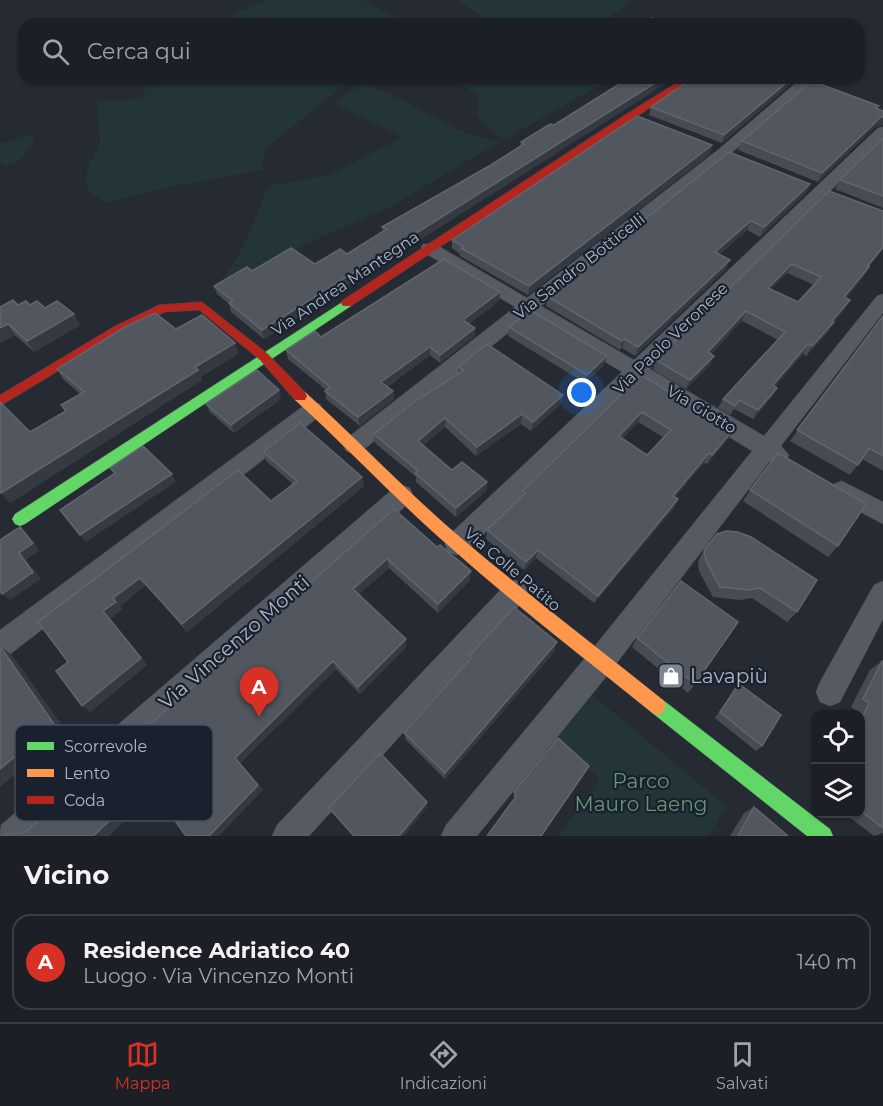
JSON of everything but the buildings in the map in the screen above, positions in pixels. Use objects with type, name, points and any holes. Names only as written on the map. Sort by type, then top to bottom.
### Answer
[{"type":"street","name":"Via Andrea Mantegna","points":[[20,519],[681,84]]},
{"type":"street","name":"Via Sandro Botticelli","points":[[354,445],[528,306],[729,154],[802,85]]},
{"type":"street","points":[[631,115],[652,123]]},
{"type":"street","name":"Via Paolo Veronese","points":[[457,544],[883,131]]},
{"type":"street","points":[[703,144],[729,154]]},
{"type":"street","name":"Via Giotto","points":[[429,248],[796,465]]},
{"type":"street","points":[[457,836],[600,662],[883,300]]},
{"type":"street","name":"Via Colle Patito","points":[[0,401],[119,329],[163,308],[202,306],[264,357],[313,410],[354,445],[402,495],[457,544],[600,662],[823,836]]},
{"type":"street","points":[[0,646],[313,410]]},
{"type":"street","points":[[825,481],[883,514]]},
{"type":"street","name":"Via Vincenzo Monti","points":[[139,725],[402,495]]},
{"type":"street","points":[[288,836],[515,592]]},
{"type":"street","points":[[830,692],[883,593]]},
{"type":"street","name":"Via Vincenzo Monti","points":[[12,836],[29,821]]},
{"type":"green space","points":[[269,0],[363,0],[396,18],[232,18],[233,14]]},
{"type":"green space","points":[[458,0],[629,0],[629,4],[607,18],[486,18]]},
{"type":"green space","points":[[167,84],[345,84],[265,149],[262,170],[174,186],[105,203],[89,191],[86,184],[88,167],[100,145],[97,101],[142,99],[145,86]]},
{"type":"green space","points":[[361,84],[379,89],[464,132],[501,141],[392,206],[301,246],[208,295],[237,257],[251,230],[268,186],[330,175],[403,137],[335,103]]},
{"type":"green space","points":[[459,84],[602,84],[506,139],[489,129],[478,117],[478,94],[468,90],[464,85]]},
{"type":"green space","points":[[28,134],[35,138],[23,156],[11,165],[5,166],[0,162],[0,143],[6,143]]},
{"type":"green space","name":"Parco Mauro Laeng","points":[[585,689],[726,806],[709,836],[559,836],[599,778],[550,734]]},
{"type":"traffic: fast","points":[[20,519],[347,303]]},
{"type":"traffic: fast","points":[[657,706],[823,836]]},
{"type":"traffic: slow","points":[[300,396],[354,445],[402,495],[457,544],[657,706]]},
{"type":"traffic: jam","points":[[347,303],[681,84]]},
{"type":"traffic: jam","points":[[0,401],[119,329],[163,308],[202,306],[264,357],[300,396]]},
{"type":"place","name":"Lavapiù","points":[[671,676]]},
{"type":"place","name":"Residence Adriatico 40","points":[[259,717]]}]
